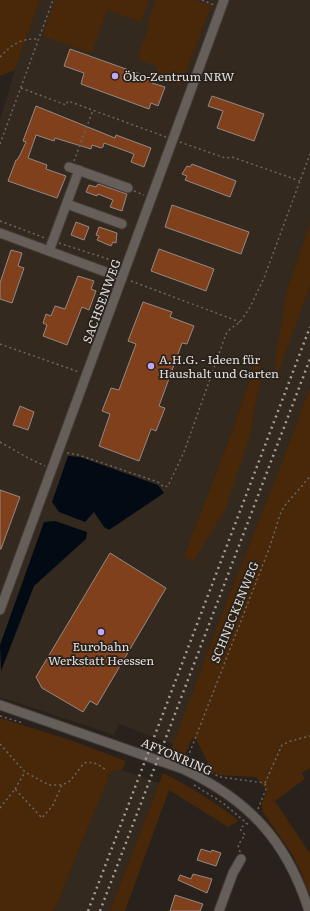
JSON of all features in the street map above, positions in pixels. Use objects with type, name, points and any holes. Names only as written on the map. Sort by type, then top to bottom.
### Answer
[{"type":"street","name":"SACHSENWEG","points":[[0,610],[223,4]]},
{"type":"street","points":[[49,251],[67,204],[73,168],[128,188]]},
{"type":"street","points":[[67,204],[122,224]]},
{"type":"street","points":[[0,233],[122,278]]},
{"type":"street","name":"AFYONRING","points":[[0,705],[184,765],[224,792],[253,815],[279,846],[292,867],[303,891],[309,911]]},
{"type":"street","points":[[219,911],[233,873],[241,859]]},
{"type":"path","points":[[0,144],[53,0]]},
{"type":"path","points":[[202,0],[223,4]]},
{"type":"path","points":[[0,56],[17,42],[29,38],[39,39]]},
{"type":"path","points":[[21,88],[66,105],[68,101],[225,158],[232,157],[300,181]]},
{"type":"path","points":[[73,168],[93,110]]},
{"type":"path","points":[[66,454],[79,455],[158,482],[164,487],[168,486],[184,452],[226,334],[240,322],[249,310],[264,278],[310,154]]},
{"type":"path","points":[[131,281],[240,322]]},
{"type":"path","points":[[0,344],[86,375]]},
{"type":"path","points":[[0,442],[28,458],[52,468]]},
{"type":"path","name":"SCHNECKENWEG","points":[[184,765],[269,549],[281,512],[310,476]]},
{"type":"path","points":[[0,716],[26,724]]},
{"type":"path","points":[[241,859],[238,845],[245,835],[240,829],[259,808],[266,789],[265,783],[282,746],[291,741],[310,736]]},
{"type":"path","points":[[0,744],[25,772],[49,785],[62,785],[70,781],[84,763],[91,762],[98,764],[108,771]]},
{"type":"path","points":[[184,765],[199,766],[220,777],[265,783]]},
{"type":"path","points":[[0,808],[15,789],[25,772]]},
{"type":"path","points":[[15,789],[42,818],[53,805],[62,785]]},
{"type":"path","points":[[194,785],[223,803],[252,828]]},
{"type":"shaded area","points":[[0,0],[40,0],[15,70],[0,76]]},
{"type":"shaded area","points":[[40,0],[310,0],[310,222],[287,290],[275,379],[310,286],[310,387],[173,744],[119,724],[114,735],[0,697],[0,119],[15,70]],"holes":[[[257,357],[262,360],[260,381],[250,435],[184,556],[234,426]]]},
{"type":"shaded area","points":[[55,0],[149,0],[141,22],[107,10],[92,53],[43,36]]},
{"type":"shaded area","points":[[156,0],[194,0],[211,6],[181,86],[165,80],[166,76],[156,72],[158,67],[137,59],[149,25],[147,24]]},
{"type":"shaded area","points":[[310,222],[310,286],[275,381],[276,357],[287,290]]},
{"type":"shaded area","points":[[257,357],[262,359],[260,381],[250,435],[225,510],[193,562],[184,556],[234,426]]},
{"type":"shaded area","points":[[310,387],[310,768],[302,773],[305,779],[275,801],[310,854],[310,896],[292,854],[262,811],[262,803],[267,791],[256,777],[218,775],[212,771],[196,739],[192,738],[182,762],[169,757],[226,603]]},
{"type":"shaded area","points":[[68,456],[80,457],[158,485],[164,493],[109,530],[104,527],[94,512],[85,522],[59,512],[52,502]]},
{"type":"shaded area","points":[[55,521],[87,532],[86,539],[34,586],[1,671],[0,645],[44,522]]},
{"type":"shaded area","points":[[0,718],[67,739],[126,761],[122,770],[111,771],[54,911],[0,911]]},
{"type":"shaded area","points":[[111,770],[122,770],[159,783],[110,911],[54,911]]},
{"type":"shaded area","points":[[163,773],[221,807],[239,821],[228,827],[169,790],[125,911],[110,911]]},
{"type":"building","name":"Öko-Zentrum NRW","points":[[70,49],[154,79],[152,83],[165,87],[158,106],[151,103],[149,109],[81,84],[84,73],[64,66]]},
{"type":"building","points":[[212,96],[264,114],[254,141],[217,128],[223,111],[208,106]]},
{"type":"building","points":[[36,106],[115,138],[116,135],[151,148],[144,167],[131,162],[134,154],[104,143],[103,147],[101,148],[92,145],[91,149],[55,138],[54,141],[36,135],[28,158],[47,165],[46,169],[66,176],[57,198],[8,181],[16,160],[26,142],[23,141]]},
{"type":"building","points":[[192,164],[236,181],[230,197],[185,180],[187,176],[182,174],[187,166],[190,167]]},
{"type":"building","points":[[98,184],[127,194],[122,211],[110,207],[113,200],[98,194],[97,196],[86,192],[89,185],[96,187]]},
{"type":"building","points":[[172,205],[249,232],[241,254],[165,227]]},
{"type":"building","points":[[76,222],[89,227],[84,240],[71,235]]},
{"type":"building","points":[[99,227],[117,233],[116,243],[113,242],[111,246],[97,240],[99,236],[96,235]]},
{"type":"building","points":[[159,249],[214,269],[206,291],[151,271]]},
{"type":"building","points":[[11,250],[22,253],[18,266],[24,268],[12,303],[0,299],[0,283]]},
{"type":"building","points":[[78,276],[94,281],[91,289],[96,291],[89,310],[82,307],[67,345],[43,336],[47,325],[43,323],[46,314],[51,316],[55,306],[65,309]]},
{"type":"building","name":"A.H.G. - Ideen für Haushalt und Garten","points":[[143,302],[172,312],[170,317],[194,326],[187,344],[182,343],[159,406],[165,408],[156,431],[151,429],[139,461],[99,446],[110,414],[102,411],[111,388],[119,390],[136,344],[128,341]]},
{"type":"building","points":[[20,406],[34,412],[28,430],[13,425]]},
{"type":"building","points":[[0,490],[20,497],[1,549],[0,549]]},
{"type":"building","name":"Eurobahn Werkstatt Heessen","points":[[110,553],[166,588],[97,705],[90,701],[83,712],[42,688],[36,677]]},
{"type":"building","points":[[201,849],[221,853],[216,866],[197,860]]},
{"type":"building","points":[[193,874],[212,879],[207,893],[178,880],[180,875],[191,879]]},
{"type":"building","points":[[175,895],[203,904],[200,911],[170,911]]},
{"type":"railway","points":[[88,911],[310,327]]},
{"type":"railway","points":[[100,911],[310,359]]},
{"type":"place","name":"Öko-Zentrum NRW","points":[[115,76]]},
{"type":"place","name":"A.H.G. - Ideen für Haushalt und Garten","points":[[151,366]]},
{"type":"place","name":"Eurobahn Werkstatt Heessen","points":[[101,632]]}]
